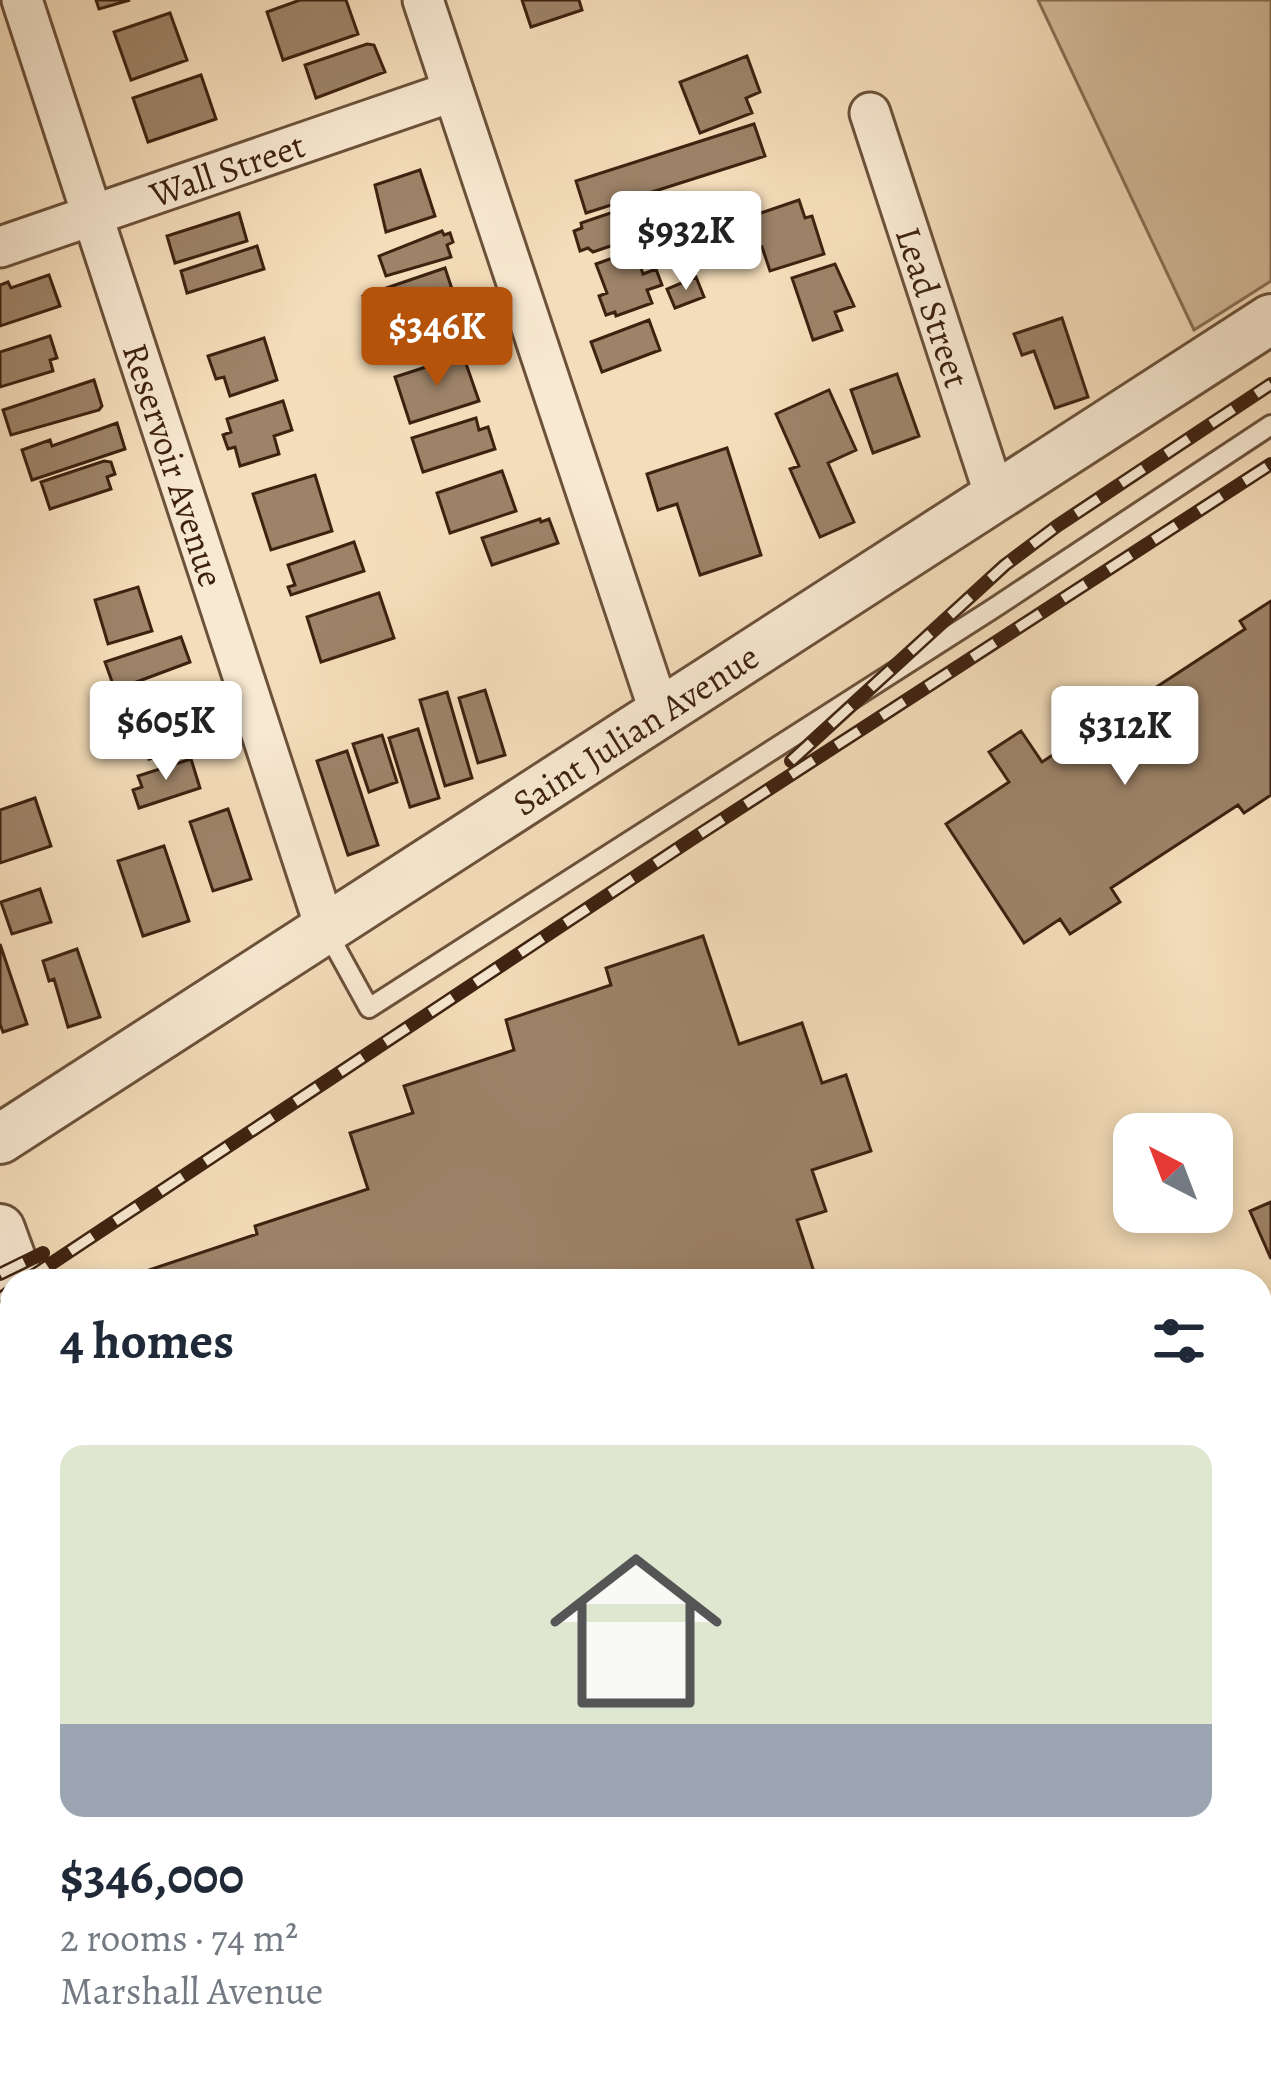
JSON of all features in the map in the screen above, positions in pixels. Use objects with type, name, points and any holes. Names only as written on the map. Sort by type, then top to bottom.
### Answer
[{"type":"street","name":"Reservoir Avenue","points":[[22,0],[326,931]]},
{"type":"street","points":[[422,0],[661,716]]},
{"type":"street","name":"Wall Street","points":[[0,247],[452,92]]},
{"type":"street","name":"Lead Street","points":[[870,113],[996,499]]},
{"type":"street","name":"Saint Julian Avenue","points":[[0,1138],[1271,319]]},
{"type":"street","points":[[0,1229],[15,1269]]},
{"type":"lane","points":[[326,931],[369,1008],[1271,425]]},
{"type":"shaded area","points":[[1038,0],[1271,0],[1271,281],[1194,330]]},
{"type":"building","points":[[96,0],[130,0],[99,9]]},
{"type":"building","points":[[300,0],[346,0],[358,34],[283,60],[267,12]]},
{"type":"building","points":[[522,0],[579,0],[582,10],[531,27]]},
{"type":"building","points":[[170,13],[187,60],[131,80],[114,32]]},
{"type":"building","points":[[374,45],[385,72],[316,98],[305,65]]},
{"type":"building","points":[[747,56],[760,92],[746,98],[752,113],[700,133],[680,82]]},
{"type":"building","points":[[201,75],[216,119],[148,142],[133,98]]},
{"type":"building","points":[[754,124],[765,156],[586,213],[576,181]]},
{"type":"building","points":[[420,170],[435,216],[386,232],[375,185]]},
{"type":"building","points":[[799,200],[805,218],[812,216],[824,254],[770,271],[762,247],[753,250],[743,223]]},
{"type":"building","points":[[640,203],[643,214],[659,209],[666,227],[593,252],[588,248],[580,251],[574,231],[582,228],[581,223]]},
{"type":"building","points":[[239,213],[247,241],[175,263],[167,236]]},
{"type":"building","points":[[442,231],[450,233],[451,257],[386,276],[379,256]]},
{"type":"building","points":[[257,246],[264,269],[187,293],[181,271]]},
{"type":"building","points":[[635,250],[643,274],[656,269],[662,285],[647,290],[652,303],[606,315],[599,296],[607,293],[596,264]]},
{"type":"building","points":[[835,264],[854,306],[835,312],[842,330],[813,340],[792,278]]},
{"type":"building","points":[[445,268],[453,292],[371,320],[363,296]]},
{"type":"building","points":[[49,275],[60,306],[0,326],[0,285],[8,282],[11,288]]},
{"type":"building","points":[[696,277],[704,297],[675,308],[667,289]]},
{"type":"building","points":[[1062,318],[1088,397],[1055,408],[1034,351],[1022,355],[1014,334]]},
{"type":"building","points":[[649,320],[660,350],[602,372],[591,342]]},
{"type":"building","points":[[50,336],[57,358],[50,360],[53,371],[0,387],[0,352]]},
{"type":"building","points":[[264,338],[277,380],[230,396],[224,377],[216,379],[208,356]]},
{"type":"building","points":[[463,355],[479,401],[410,423],[395,377]]},
{"type":"building","points":[[897,374],[919,436],[873,453],[851,390]]},
{"type":"building","points":[[94,380],[102,406],[99,410],[11,435],[3,410]]},
{"type":"building","points":[[829,390],[856,450],[828,463],[854,522],[820,537],[790,469],[799,466],[776,414]]},
{"type":"building","points":[[283,401],[292,430],[274,436],[279,454],[240,466],[235,447],[228,449],[223,435],[231,432],[227,419]]},
{"type":"building","points":[[476,418],[479,430],[488,427],[495,449],[423,472],[412,438]]},
{"type":"building","points":[[117,423],[125,449],[32,480],[22,450],[50,440],[52,446]]},
{"type":"building","points":[[727,448],[761,555],[700,575],[677,504],[658,510],[647,474]]},
{"type":"building","points":[[111,462],[115,474],[107,477],[111,489],[50,509],[41,482]]},
{"type":"building","points":[[502,471],[516,511],[450,533],[437,493]]},
{"type":"building","points":[[315,475],[332,531],[271,550],[253,494]]},
{"type":"building","points":[[549,519],[558,543],[492,565],[482,538]]},
{"type":"building","points":[[354,542],[364,571],[291,595],[288,587],[295,585],[288,565]]},
{"type":"building","points":[[138,587],[152,631],[108,644],[95,600]]},
{"type":"building","points":[[379,593],[394,638],[321,662],[307,617]]},
{"type":"building","points":[[1271,601],[1271,795],[1244,813],[1238,805],[1111,888],[1120,902],[1070,934],[1060,919],[1024,943],[946,824],[1009,782],[989,752],[1021,731],[1042,762],[1245,629],[1240,621]]},
{"type":"building","points":[[181,637],[190,662],[115,690],[105,662]]},
{"type":"building","points":[[485,690],[505,755],[478,763],[459,698]]},
{"type":"building","points":[[447,692],[472,778],[445,786],[420,700]]},
{"type":"building","points":[[204,713],[212,738],[149,759],[140,732]]},
{"type":"building","points":[[418,729],[439,798],[410,807],[389,738]]},
{"type":"building","points":[[382,735],[397,782],[369,792],[353,744]]},
{"type":"building","points":[[347,751],[378,845],[348,855],[317,761]]},
{"type":"building","points":[[191,759],[200,788],[139,808],[133,790],[142,787],[138,776]]},
{"type":"building","points":[[35,798],[51,846],[0,863],[0,810]]},
{"type":"building","points":[[228,809],[251,879],[213,891],[190,822]]},
{"type":"building","points":[[164,846],[189,921],[143,936],[118,861]]},
{"type":"building","points":[[40,889],[51,922],[12,934],[1,902]]},
{"type":"building","points":[[703,936],[739,1044],[802,1023],[822,1083],[846,1075],[871,1151],[812,1170],[826,1211],[797,1220],[813,1269],[152,1269],[257,1234],[255,1226],[368,1189],[350,1133],[413,1113],[404,1086],[514,1050],[506,1020],[611,985],[606,968]]},
{"type":"building","points":[[0,944],[27,1024],[3,1032],[0,1024]]},
{"type":"building","points":[[77,949],[100,1017],[68,1027],[54,979],[49,981],[43,961]]},
{"type":"building","points":[[1271,1202],[1271,1259],[1250,1211]]},
{"type":"railway","points":[[791,761],[1005,565],[1271,384]]},
{"type":"railway","points":[[43,1269],[692,839],[1271,464]]},
{"type":"railway","points":[[10,1269],[43,1253]]}]
